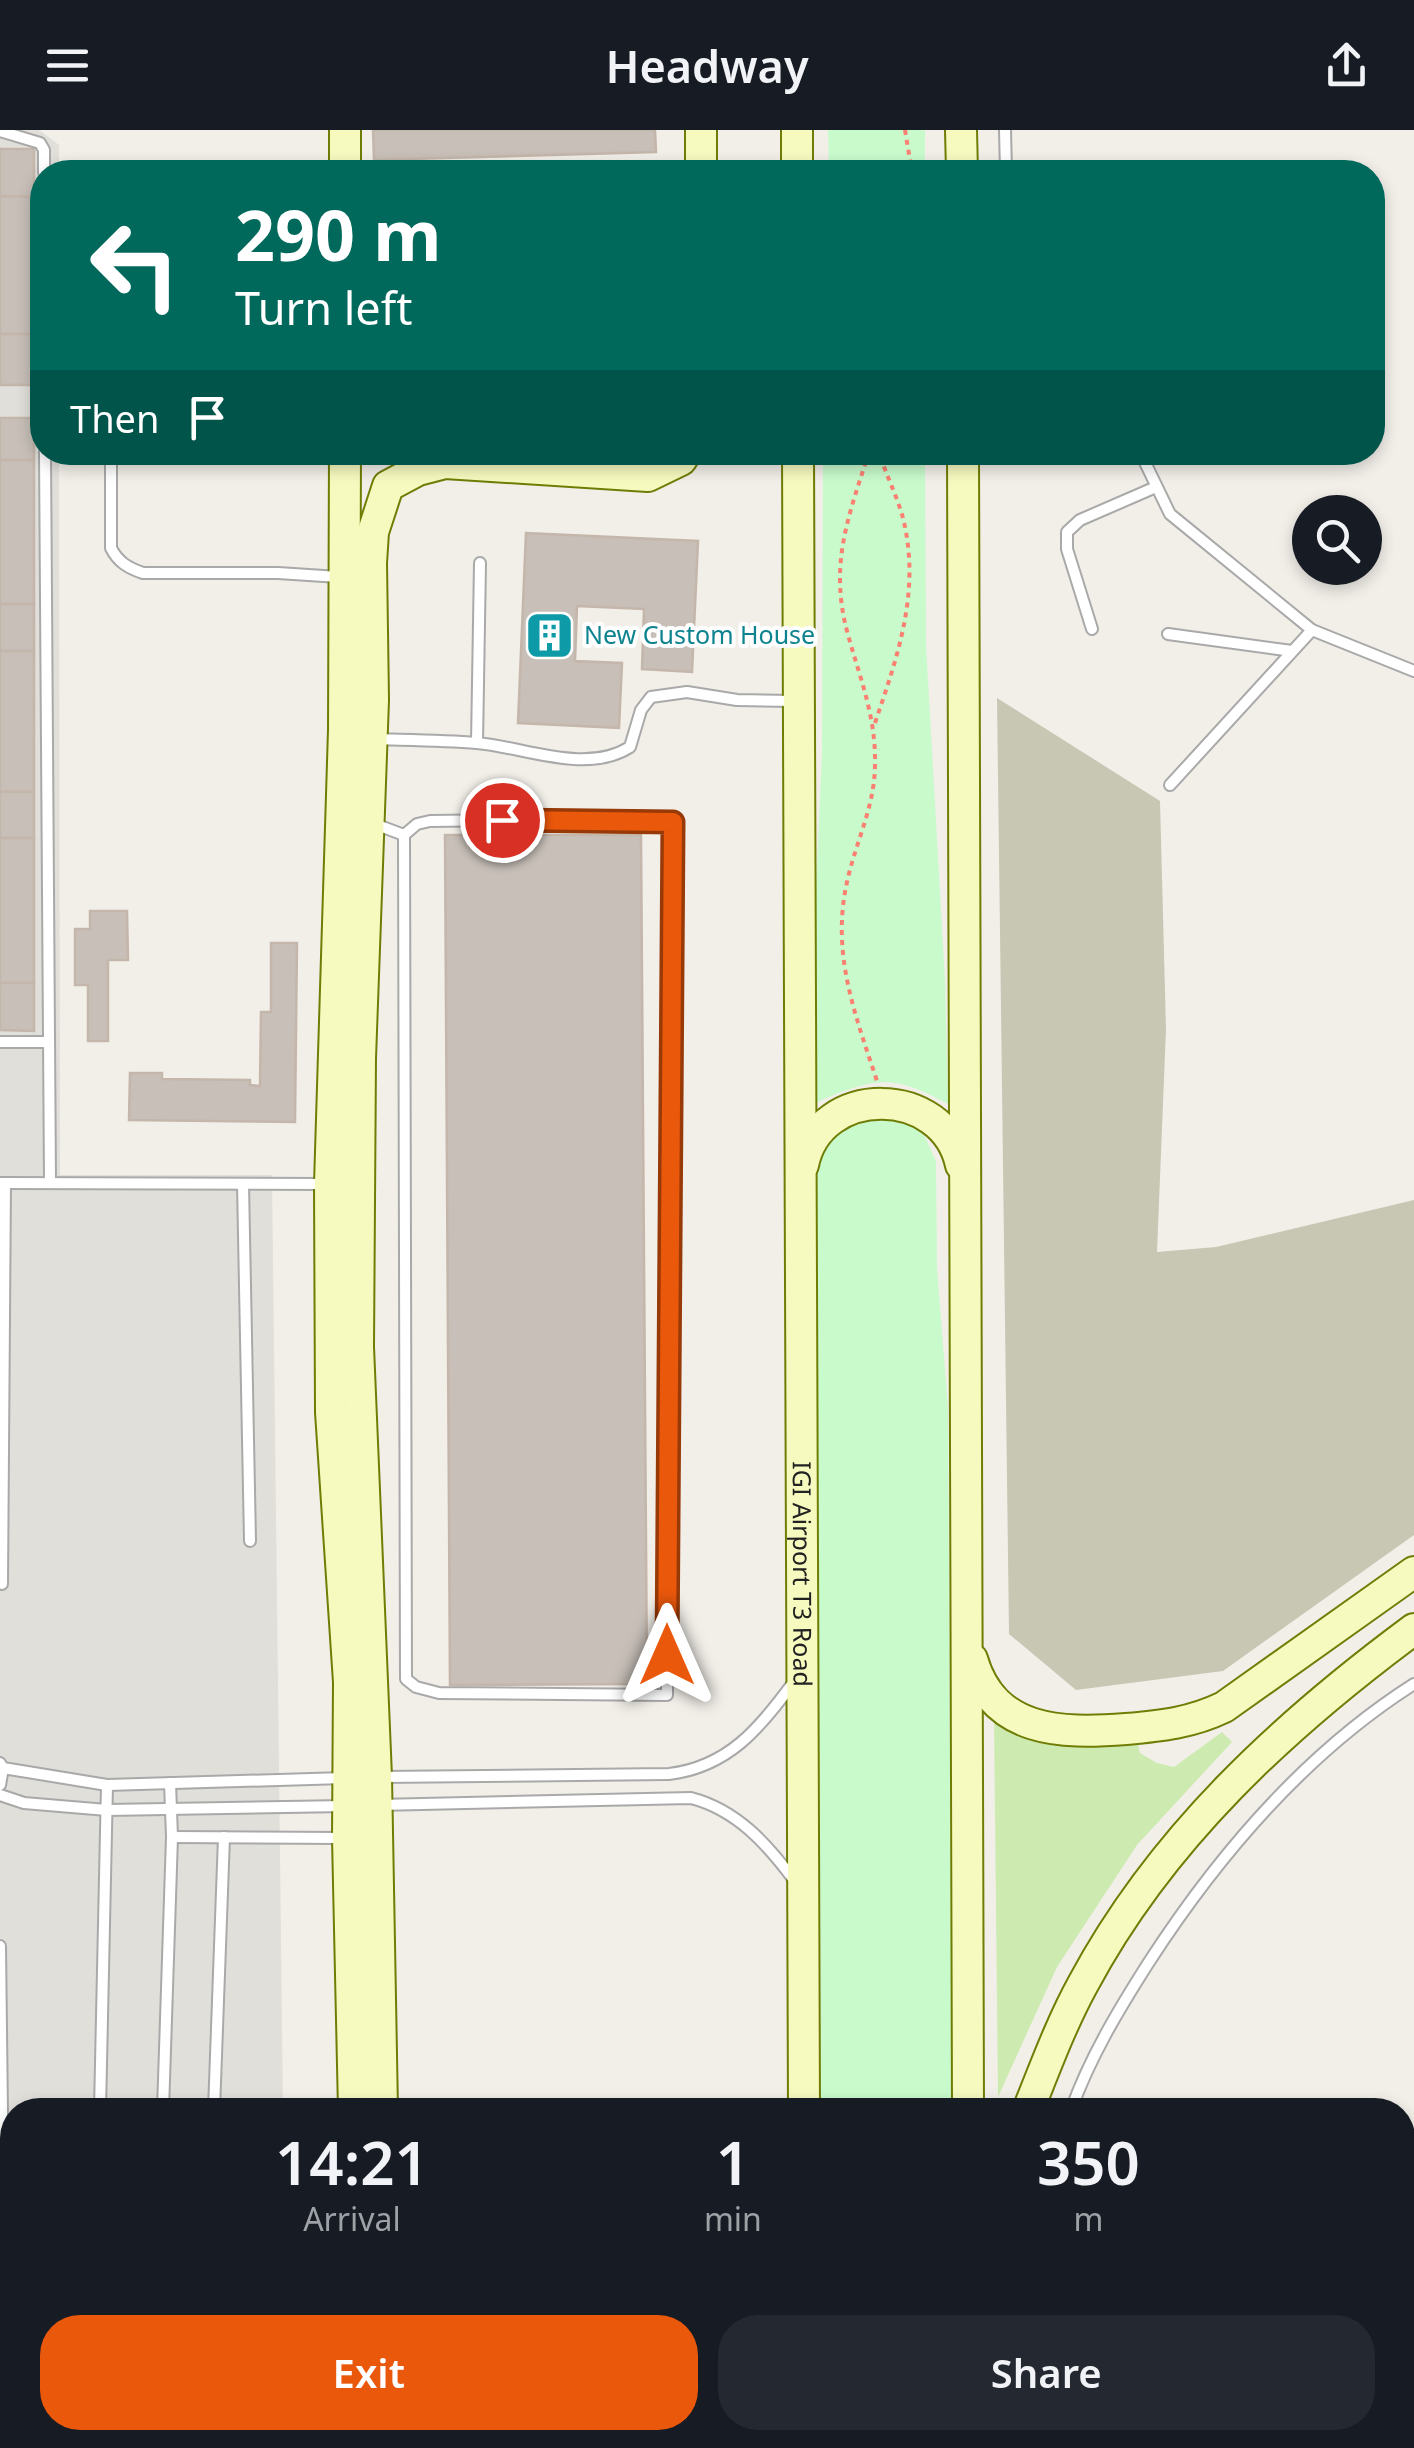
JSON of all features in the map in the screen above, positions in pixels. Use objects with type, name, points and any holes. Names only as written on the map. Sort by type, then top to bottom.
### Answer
[{"type":"main road","points":[[345,130],[345,160]]},
{"type":"main road","points":[[701,130],[701,160]]},
{"type":"main road","points":[[797,130],[797,160]]},
{"type":"main road","points":[[962,130],[962,160]]},
{"type":"main road","points":[[346,465],[360,1058],[358,1347],[372,1679],[363,1791],[348,1838],[354,2098]]},
{"type":"main road","points":[[381,2098],[363,1791],[349,1682],[331,1412],[330,1184],[356,821],[372,739],[370,562],[374,532],[388,486],[418,470],[440,465]]},
{"type":"main road","points":[[461,465],[648,476],[670,465]]},
{"type":"main road","name":"IGI Airport T3 Road","points":[[798,465],[804,2098]]},
{"type":"main road","points":[[963,465],[968,2098]]},
{"type":"main road","points":[[800,1183],[805,1155],[820,1130],[841,1113],[868,1103],[896,1103],[922,1112],[944,1130],[959,1154],[965,1182]]},
{"type":"main road","points":[[966,1641],[975,1670],[995,1702],[1032,1724],[1084,1732],[1174,1725],[1224,1707],[1414,1572]]},
{"type":"main road","points":[[1033,2098],[1083,1984],[1173,1849],[1226,1788],[1280,1736],[1414,1629]]},
{"type":"lane","points":[[1005,130],[1006,160]]},
{"type":"lane","points":[[0,131],[40,143],[44,160]]},
{"type":"lane","points":[[45,465],[50,1183]]},
{"type":"lane","points":[[110,465],[111,548],[116,558],[130,569],[143,573],[278,572],[346,578]]},
{"type":"lane","points":[[1146,465],[1170,514],[1312,630],[1414,671]]},
{"type":"lane","points":[[1092,629],[1067,549],[1067,532],[1080,520],[1156,487]]},
{"type":"lane","points":[[478,742],[480,563]]},
{"type":"lane","points":[[1170,785],[1312,630]]},
{"type":"lane","points":[[1168,634],[1292,652]]},
{"type":"lane","points":[[372,739],[478,742],[588,760],[610,757],[630,747],[641,710],[652,697],[687,692],[738,700],[799,702]]},
{"type":"lane","points":[[356,821],[404,835]]},
{"type":"lane","points":[[372,1679],[406,1679],[439,1693],[667,1694],[673,822],[430,821],[417,824],[404,835],[406,1679]]},
{"type":"lane","points":[[0,1042],[48,1042]]},
{"type":"lane","points":[[2,1584],[2,1183],[330,1184]]},
{"type":"lane","points":[[243,1184],[250,1541]]},
{"type":"lane","points":[[0,1795],[24,1803],[106,1810],[171,1809],[363,1791],[690,1771],[725,1756],[757,1731],[802,1670]]},
{"type":"lane","points":[[1077,2098],[1114,2017],[1202,1883],[1283,1791],[1338,1740],[1414,1684]]},
{"type":"lane","points":[[0,1785],[2,1765],[107,1785],[170,1783],[691,1798],[720,1810],[755,1834],[770,1847],[804,1893]]},
{"type":"lane","points":[[163,2098],[172,1836],[170,1783]]},
{"type":"lane","points":[[100,2098],[107,1785]]},
{"type":"lane","points":[[172,1836],[348,1838]]},
{"type":"lane","points":[[214,2098],[224,1837]]},
{"type":"lane","points":[[0,1946],[3,2098]]},
{"type":"path","points":[[905,130],[910,160]]},
{"type":"path","points":[[864,465],[846,517],[840,584],[847,630],[874,726],[872,796],[848,879],[840,948],[848,995],[878,1082]]},
{"type":"path","points":[[874,726],[904,636],[910,584],[904,521],[884,465]]},
{"type":"shaded area","points":[[0,130],[39,130],[59,145],[59,160],[30,160],[30,465],[59,465],[60,1175],[272,1175],[283,2098],[0,2098]]},
{"type":"shaded area","points":[[997,698],[1160,801],[1166,1029],[1157,1252],[1216,1247],[1414,1200],[1414,1535],[1223,1671],[1076,1690],[1009,1634]]},
{"type":"green space","points":[[828,130],[925,130],[925,160],[829,160]]},
{"type":"green space","points":[[823,465],[925,465],[926,645],[948,1104],[910,1087],[880,1082],[812,1104],[811,999],[822,753]]},
{"type":"green space","points":[[879,1114],[915,1125],[936,1161],[937,1268],[948,1408],[952,2098],[821,2098],[817,1169],[833,1139]]},
{"type":"green space","points":[[994,1717],[1137,1741],[1140,1753],[1174,1767],[1222,1732],[1232,1742],[1137,1845],[1057,1967],[998,2097]]},
{"type":"building","points":[[373,130],[655,130],[656,152],[374,160]]},
{"type":"building","points":[[0,149],[34,149],[34,160],[30,160],[30,197],[0,196]]},
{"type":"building","points":[[0,196],[30,197],[30,334],[0,334]]},
{"type":"building","points":[[0,334],[30,334],[30,385],[0,385]]},
{"type":"building","points":[[0,418],[30,418],[30,460],[0,460]]},
{"type":"building","points":[[0,460],[30,460],[30,465],[34,465],[34,604],[0,604]]},
{"type":"building","name":"New Custom House","points":[[526,533],[698,541],[692,672],[642,669],[644,609],[577,606],[575,661],[622,663],[619,728],[518,723]]},
{"type":"building","points":[[0,604],[34,604],[34,651],[0,651]]},
{"type":"building","points":[[0,651],[34,651],[34,792],[0,792]]},
{"type":"building","points":[[0,792],[34,792],[34,838],[0,838]]},
{"type":"building","points":[[445,835],[641,835],[647,1684],[450,1685]]},
{"type":"building","points":[[0,838],[34,838],[34,983],[0,983]]},
{"type":"building","points":[[90,911],[127,911],[128,960],[108,960],[108,1041],[88,1041],[88,985],[75,985],[75,929],[90,929]]},
{"type":"building","points":[[271,943],[297,943],[295,1122],[129,1120],[130,1073],[162,1073],[162,1079],[250,1080],[250,1085],[260,1086],[261,1012],[271,1012]]},
{"type":"building","points":[[0,983],[34,983],[34,1031],[0,1030]]},
{"type":"place","name":"New Custom House","points":[[549,635]]},
{"type":"route","points":[[502,820],[673,822],[667,1655]]}]
